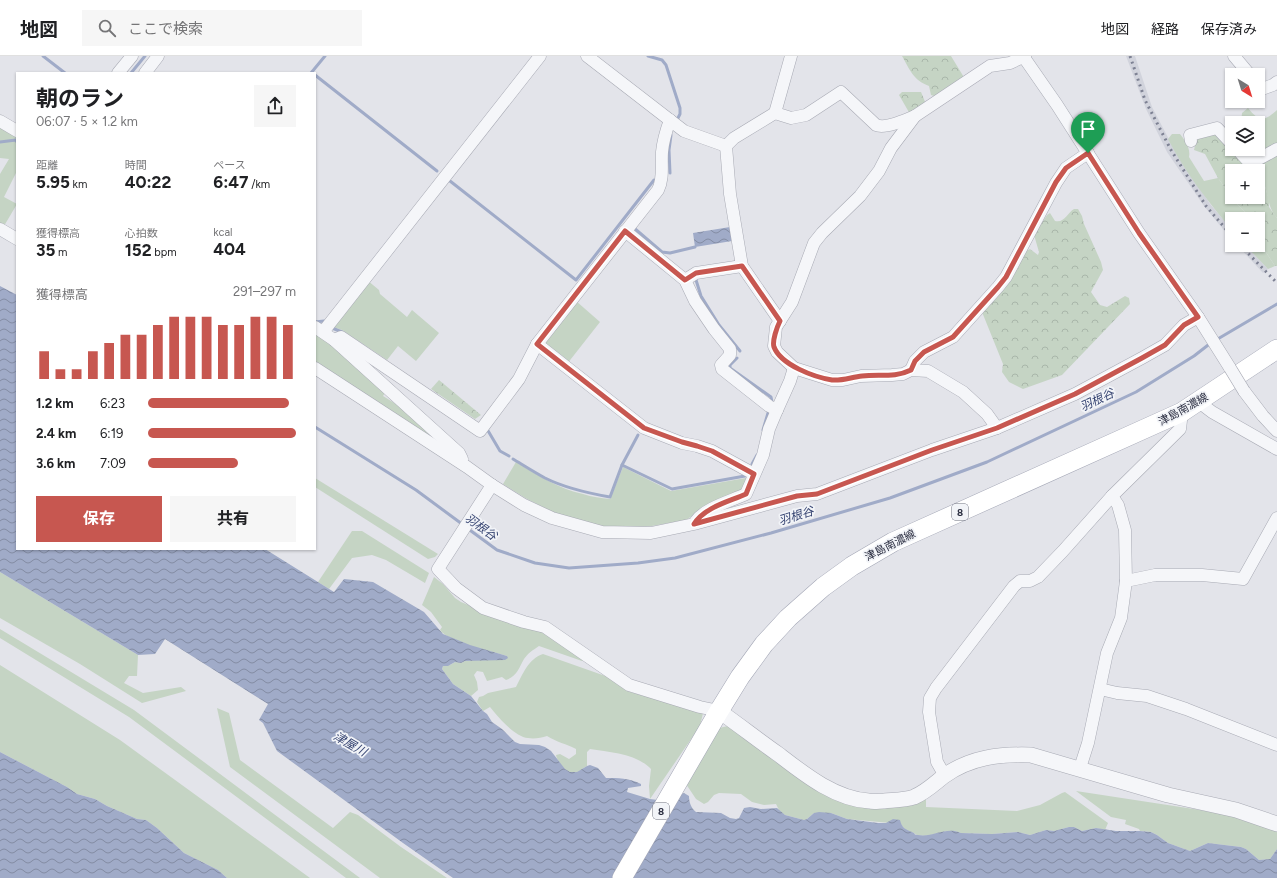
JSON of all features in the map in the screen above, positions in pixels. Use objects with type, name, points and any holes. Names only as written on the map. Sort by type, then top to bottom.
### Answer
[{"type":"main road","name":"津島南濃線","points":[[622,878],[740,677],[764,644],[788,618],[823,587],[852,566],[893,542],[1182,412],[1277,349]]},
{"type":"street","points":[[119,72],[132,56]]},
{"type":"street","points":[[146,72],[158,56]]},
{"type":"street","points":[[467,467],[459,453],[334,340],[319,329],[540,56]]},
{"type":"street","points":[[588,56],[684,131],[726,146]]},
{"type":"street","points":[[780,321],[742,266],[730,194],[726,146],[734,138],[775,113],[791,56]]},
{"type":"street","points":[[775,113],[792,118],[806,115],[841,92],[876,125],[880,126],[904,121],[915,116],[990,66],[1010,63],[1024,56],[1139,233],[1200,321],[1244,391],[1263,416],[1277,431]]},
{"type":"street","points":[[1234,56],[1244,68]]},
{"type":"street","points":[[1265,88],[1277,82]]},
{"type":"street","points":[[915,116],[891,148],[879,171],[860,196],[822,233],[814,243],[792,302],[776,327],[774,346],[777,352],[794,368],[832,380],[843,380],[862,376],[903,374],[911,370],[928,371],[963,392],[988,414],[997,428]]},
{"type":"street","points":[[334,340],[341,337],[480,430],[519,379],[537,344],[661,184],[662,151],[670,120]]},
{"type":"street","points":[[0,121],[16,130]]},
{"type":"street","points":[[1191,141],[1190,135],[1217,128],[1225,137]]},
{"type":"street","points":[[1265,156],[1277,149]]},
{"type":"street","points":[[911,370],[915,361],[924,352],[953,337],[998,287],[1006,277],[1056,182],[1066,168],[1088,153]]},
{"type":"street","points":[[1243,156],[1247,160],[1255,161],[1264,156]]},
{"type":"street","points":[[0,229],[16,238]]},
{"type":"street","points":[[625,231],[685,280],[695,301],[730,349],[730,355],[721,365],[722,369],[776,410]]},
{"type":"street","points":[[685,280],[696,273],[742,266]]},
{"type":"street","points":[[316,369],[467,467],[489,490],[552,518],[602,532],[651,533],[694,524],[797,496],[817,494],[932,450],[997,428],[1075,394],[1165,345],[1184,325],[1200,321]]},
{"type":"street","points":[[537,344],[644,428],[712,451],[754,474]]},
{"type":"street","points":[[694,524],[699,517],[709,510],[746,494],[763,455],[769,428],[790,381],[794,368]]},
{"type":"street","points":[[1199,402],[1212,412],[1277,449]]},
{"type":"street","points":[[945,776],[937,762],[929,712],[930,698],[936,688],[1014,586],[1020,581],[1030,581],[1038,577],[1112,496],[1180,429],[1182,412]]},
{"type":"street","points":[[489,490],[438,569],[456,588],[483,608],[524,622],[545,627],[629,685],[700,708],[719,711],[807,776],[827,788],[847,796],[868,801],[892,800],[914,796],[929,788],[961,766],[980,759],[1009,754],[1031,755],[1080,768],[1168,795],[1236,810],[1277,824]]},
{"type":"street","points":[[1080,768],[1088,743],[1107,653],[1122,618],[1126,581],[1125,530],[1118,505],[1112,496]]},
{"type":"street","points":[[1126,581],[1155,575],[1202,575],[1243,579],[1277,518]]},
{"type":"street","points":[[1100,689],[1117,693],[1147,696],[1186,709],[1277,745]]},
{"type":"shaded area","points":[[1126,56],[1135,56],[1152,107],[1174,149],[1210,204],[1225,222],[1225,232],[1204,206],[1167,152],[1146,109]]},
{"type":"shaded area","points":[[1244,252],[1252,252],[1268,269],[1263,273]]},
{"type":"green space","points":[[902,56],[951,56],[965,79],[937,97],[931,95],[929,86],[916,78]]},
{"type":"green space","points":[[902,92],[921,92],[926,104],[910,114],[899,95]]},
{"type":"green space","points":[[1248,108],[1255,116],[1242,116],[1242,113]]},
{"type":"green space","points":[[1277,110],[1277,146],[1265,151],[1265,118],[1269,117]]},
{"type":"green space","points":[[0,125],[16,133],[16,173],[4,197],[16,203],[16,206],[4,226],[0,224],[0,174],[9,159],[0,158]]},
{"type":"green space","points":[[1172,134],[1180,134],[1187,145],[1189,157],[1204,181],[1218,178],[1225,188],[1225,204],[1237,204],[1245,212],[1225,212],[1225,221],[1189,175],[1168,139]]},
{"type":"green space","points":[[1215,134],[1225,141],[1225,156],[1237,156],[1244,164],[1225,164],[1225,188],[1205,154],[1194,150],[1197,137]]},
{"type":"green space","points":[[1277,154],[1277,218],[1271,208],[1265,187],[1265,164],[1244,164]]},
{"type":"green space","points":[[1265,186],[1269,200],[1269,207],[1277,218],[1277,266],[1275,266],[1265,251],[1265,212],[1245,212],[1237,204],[1265,204]]},
{"type":"green space","points":[[1074,209],[1078,209],[1082,216],[1103,270],[1091,292],[1100,305],[1107,307],[1125,296],[1129,298],[1130,304],[1062,375],[1023,389],[1009,382],[1002,372],[1003,364],[982,312],[1026,251],[1030,249],[1038,255],[1039,252],[1034,235],[1047,215],[1050,213],[1055,221],[1061,221]]},
{"type":"green space","points":[[1265,251],[1275,266],[1268,269],[1252,252],[1265,252]]},
{"type":"green space","points":[[367,280],[379,290],[380,294],[407,317],[412,310],[439,333],[416,361],[398,346],[387,360],[342,330],[333,327]]},
{"type":"green space","points":[[576,301],[600,322],[567,364],[542,342]]},
{"type":"green space","points":[[316,333],[386,391],[383,396],[407,411],[452,450],[316,362]]},
{"type":"green space","points":[[439,380],[481,415],[475,419],[431,389]]},
{"type":"green space","points":[[516,462],[565,489],[590,496],[610,499],[623,467],[671,491],[746,478],[748,480],[741,494],[702,509],[686,520],[652,526],[629,528],[602,526],[555,513],[527,499],[503,484]]},
{"type":"green space","points":[[316,479],[438,554],[435,557],[428,559],[316,488]]},
{"type":"green space","points":[[352,531],[362,531],[429,573],[425,583],[386,560],[372,555],[352,558],[329,589],[318,582]]},
{"type":"green space","points":[[0,572],[138,655],[137,676],[129,676],[124,683],[143,693],[181,687],[186,691],[142,703],[80,664],[0,618]]},
{"type":"green space","points":[[434,577],[461,602],[544,632],[584,659],[582,661],[539,646],[524,659],[515,674],[506,680],[502,677],[487,681],[483,672],[477,671],[474,675],[478,690],[471,696],[453,684],[442,669],[443,666],[450,665],[455,662],[461,663],[465,661],[507,656],[461,643],[445,635],[440,630],[442,627],[431,612],[422,605]]},
{"type":"green space","points":[[0,629],[134,710],[360,878],[346,878],[129,717],[0,638]]},
{"type":"green space","points":[[543,654],[611,678],[627,691],[703,713],[700,726],[650,799],[649,786],[651,769],[638,760],[623,754],[590,749],[587,752],[587,766],[575,773],[572,773],[563,767],[558,761],[556,755],[560,754],[569,759],[576,754],[576,749],[547,736],[540,738],[523,737],[507,726],[490,707],[483,711],[477,702],[479,697],[488,693],[516,687],[533,659]]},
{"type":"green space","points":[[0,665],[120,740],[310,878],[227,878],[218,870],[184,853],[146,820],[137,819],[95,799],[77,794],[67,787],[0,752]]},
{"type":"green space","points":[[217,708],[229,713],[240,760],[333,828],[350,812],[358,815],[401,847],[447,878],[380,878],[230,767]]},
{"type":"green space","points":[[728,726],[821,792],[926,797],[926,807],[1017,811],[1040,805],[1065,792],[1108,823],[1105,830],[1096,828],[1082,831],[1074,827],[1069,827],[1054,831],[1046,830],[1030,835],[1018,832],[992,834],[949,831],[922,836],[906,830],[901,824],[847,819],[831,813],[814,813],[804,820],[785,815],[780,812],[776,804],[764,805],[752,802],[741,794],[719,793],[714,795],[704,804],[696,799],[686,784],[719,728]]},
{"type":"green space","points":[[1076,791],[1233,815],[1277,830],[1277,849],[1270,859],[1259,860],[1246,849],[1241,847],[1208,843],[1190,851],[1168,843],[1151,832],[1140,831],[1139,829],[1125,824],[1126,820],[1111,817]]},
{"type":"water","points":[[730,227],[732,241],[695,247],[693,233]]},
{"type":"water","name":"津屋川","points":[[0,286],[16,294],[16,550],[267,550],[334,592],[344,579],[373,582],[424,612],[443,634],[470,645],[507,656],[508,658],[505,660],[465,661],[461,663],[455,662],[448,666],[443,666],[442,669],[453,684],[471,696],[492,722],[502,729],[515,742],[545,747],[551,751],[565,769],[570,772],[577,772],[590,765],[598,768],[606,778],[624,779],[637,782],[641,784],[641,786],[628,788],[627,792],[650,799],[666,801],[684,793],[689,796],[691,805],[696,812],[721,813],[730,818],[736,819],[739,818],[744,808],[750,807],[761,809],[777,808],[785,815],[804,820],[814,813],[819,812],[831,813],[847,819],[878,823],[886,823],[893,819],[900,820],[904,828],[907,830],[915,834],[923,835],[944,831],[955,831],[961,833],[992,834],[1018,832],[1030,835],[1046,830],[1054,831],[1069,827],[1074,827],[1082,831],[1096,828],[1116,831],[1151,832],[1168,843],[1190,851],[1208,843],[1241,847],[1246,849],[1259,860],[1270,859],[1277,849],[1277,878],[453,878],[277,751],[263,723],[259,720],[268,704],[165,639],[155,654],[138,655],[0,572]]},
{"type":"water","points":[[0,752],[67,787],[77,794],[95,799],[137,819],[146,820],[184,853],[218,870],[227,878],[0,878]]},
{"type":"waterway","points":[[43,56],[64,72]]},
{"type":"waterway","points":[[132,72],[145,56]]},
{"type":"waterway","points":[[312,72],[325,56]]},
{"type":"waterway","points":[[648,56],[662,60],[666,65],[680,108],[678,118]]},
{"type":"waterway","points":[[316,76],[437,171]]},
{"type":"waterway","points":[[670,173],[669,150],[671,135]]},
{"type":"waterway","points":[[0,142],[16,140]]},
{"type":"waterway","points":[[450,181],[576,280],[654,180]]},
{"type":"waterway","points":[[634,228],[662,252],[670,253],[695,247]]},
{"type":"waterway","points":[[696,280],[701,296],[719,325],[740,351]]},
{"type":"waterway","name":"羽根谷","points":[[1216,340],[1277,304]]},
{"type":"waterway","points":[[316,322],[324,321]]},
{"type":"waterway","points":[[332,328],[342,332]]},
{"type":"waterway","name":"羽根谷","points":[[467,528],[497,550],[535,563],[569,568],[638,563],[675,558],[771,533],[890,498],[987,462],[1136,392],[1194,356],[1212,342]]},
{"type":"waterway","points":[[737,358],[730,365],[730,368],[771,397],[772,402]]},
{"type":"waterway","points":[[763,430],[768,413]]},
{"type":"waterway","name":"羽根谷","points":[[316,428],[416,490],[462,524]]},
{"type":"waterway","points":[[487,429],[500,451],[509,456]]},
{"type":"waterway","points":[[622,465],[638,435]]},
{"type":"waterway","points":[[752,464],[757,455]]},
{"type":"waterway","points":[[513,459],[560,485],[610,497],[622,465],[672,489],[745,476]]},
{"type":"railway","points":[[1130,56],[1145,100],[1171,150],[1206,206],[1225,228]]},
{"type":"railway","points":[[1247,252],[1277,283]]},
{"type":"route","points":[[1088,153],[1139,233],[1198,317],[1184,325],[1165,345],[1075,394],[997,428],[932,450],[817,494],[797,496],[694,524],[699,517],[709,510],[746,494],[754,474],[712,451],[644,428],[537,344],[625,231],[685,280],[696,273],[742,266],[780,321],[776,327],[774,346],[777,352],[794,368],[832,380],[843,380],[862,376],[903,374],[911,370],[915,361],[924,352],[953,337],[998,287],[1006,277],[1056,182],[1066,168],[1088,153]]}]
